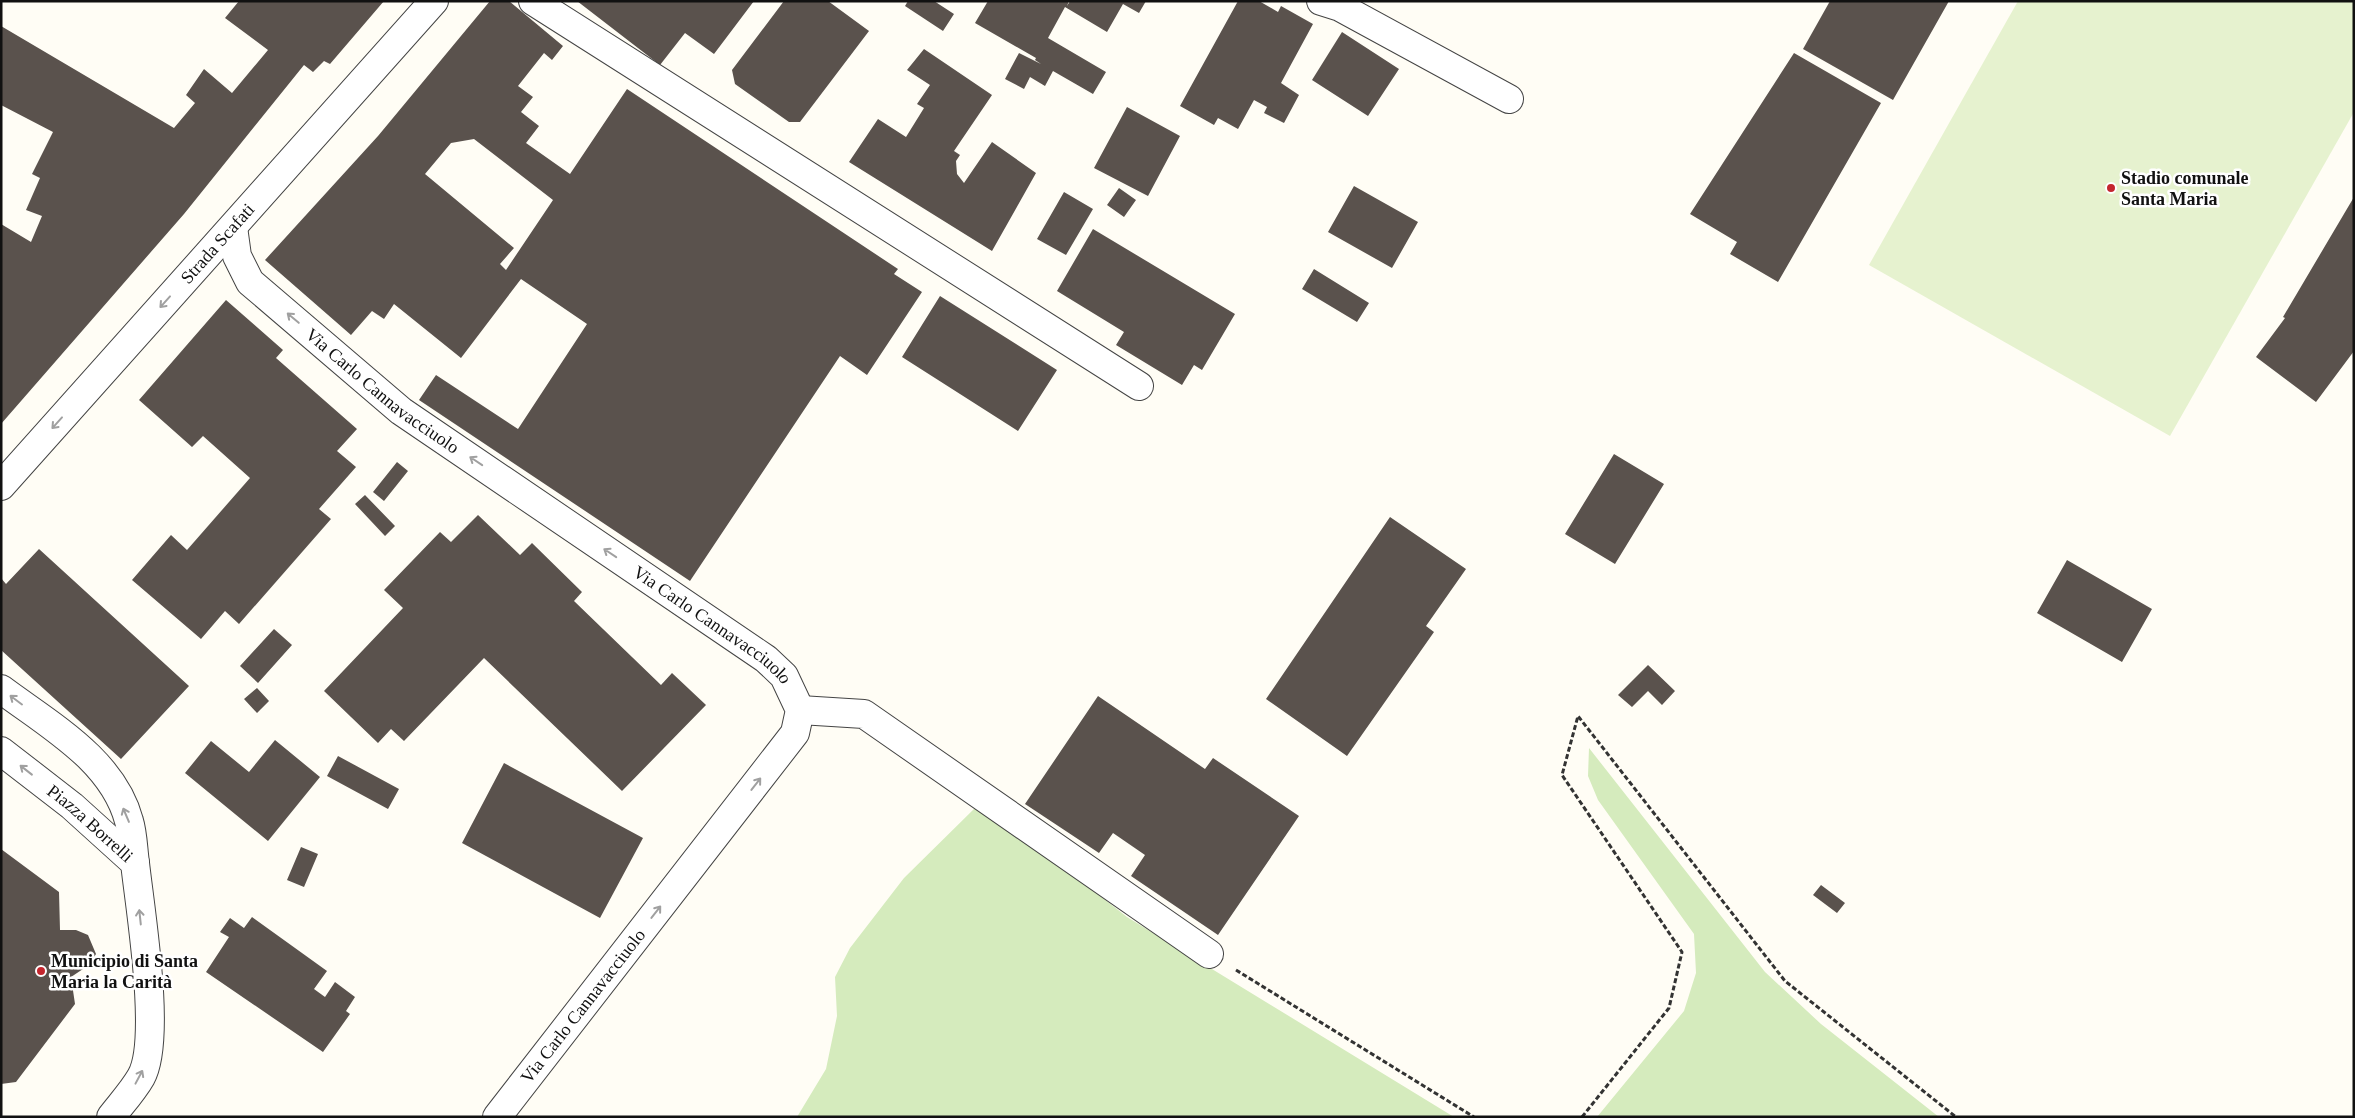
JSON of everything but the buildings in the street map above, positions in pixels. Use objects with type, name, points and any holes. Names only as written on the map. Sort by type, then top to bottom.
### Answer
[{"type":"street","name":"Strada Scafati","points":[[1,486],[434,1]]},
{"type":"street","points":[[532,1],[1139,386]]},
{"type":"street","points":[[1322,1],[1340,7],[1508,99]]},
{"type":"street","name":"Via Carlo Cannavacciuolo","points":[[232,227],[238,256],[250,282],[394,404],[766,659],[784,676],[800,710],[795,734],[497,1117]]},
{"type":"street","points":[[1,690],[94,761],[113,787],[129,821],[135,863]]},
{"type":"street","points":[[800,710],[864,714],[1209,954]]},
{"type":"street","name":"Piazza Borrelli","points":[[1,751],[72,806],[135,863],[150,1016],[148,1049],[142,1076],[111,1117]]},
{"type":"path","points":[[1582,1117],[1669,1008],[1682,952],[1562,775],[1578,716],[1785,981],[1956,1117]]},
{"type":"path","points":[[1209,954],[1474,1117]]},
{"type":"green space","name":"Stadio comunale Santa Maria","points":[[2018,1],[2354,1],[2354,112],[2170,436],[1869,265]]},
{"type":"green space","points":[[1589,748],[1765,972],[1821,1024],[1939,1117],[1597,1117],[1684,1011],[1696,973],[1694,934],[1598,800],[1588,776]]},
{"type":"green space","points":[[975,808],[1033,843],[1127,917],[1454,1117],[797,1117],[826,1069],[837,1016],[835,977],[850,948],[904,878]]},
{"type":"place","name":"Stadio comunale Santa Maria","points":[[2111,188]]},
{"type":"place","name":"Municipio di Santa Maria la Carità","points":[[41,971]]}]
